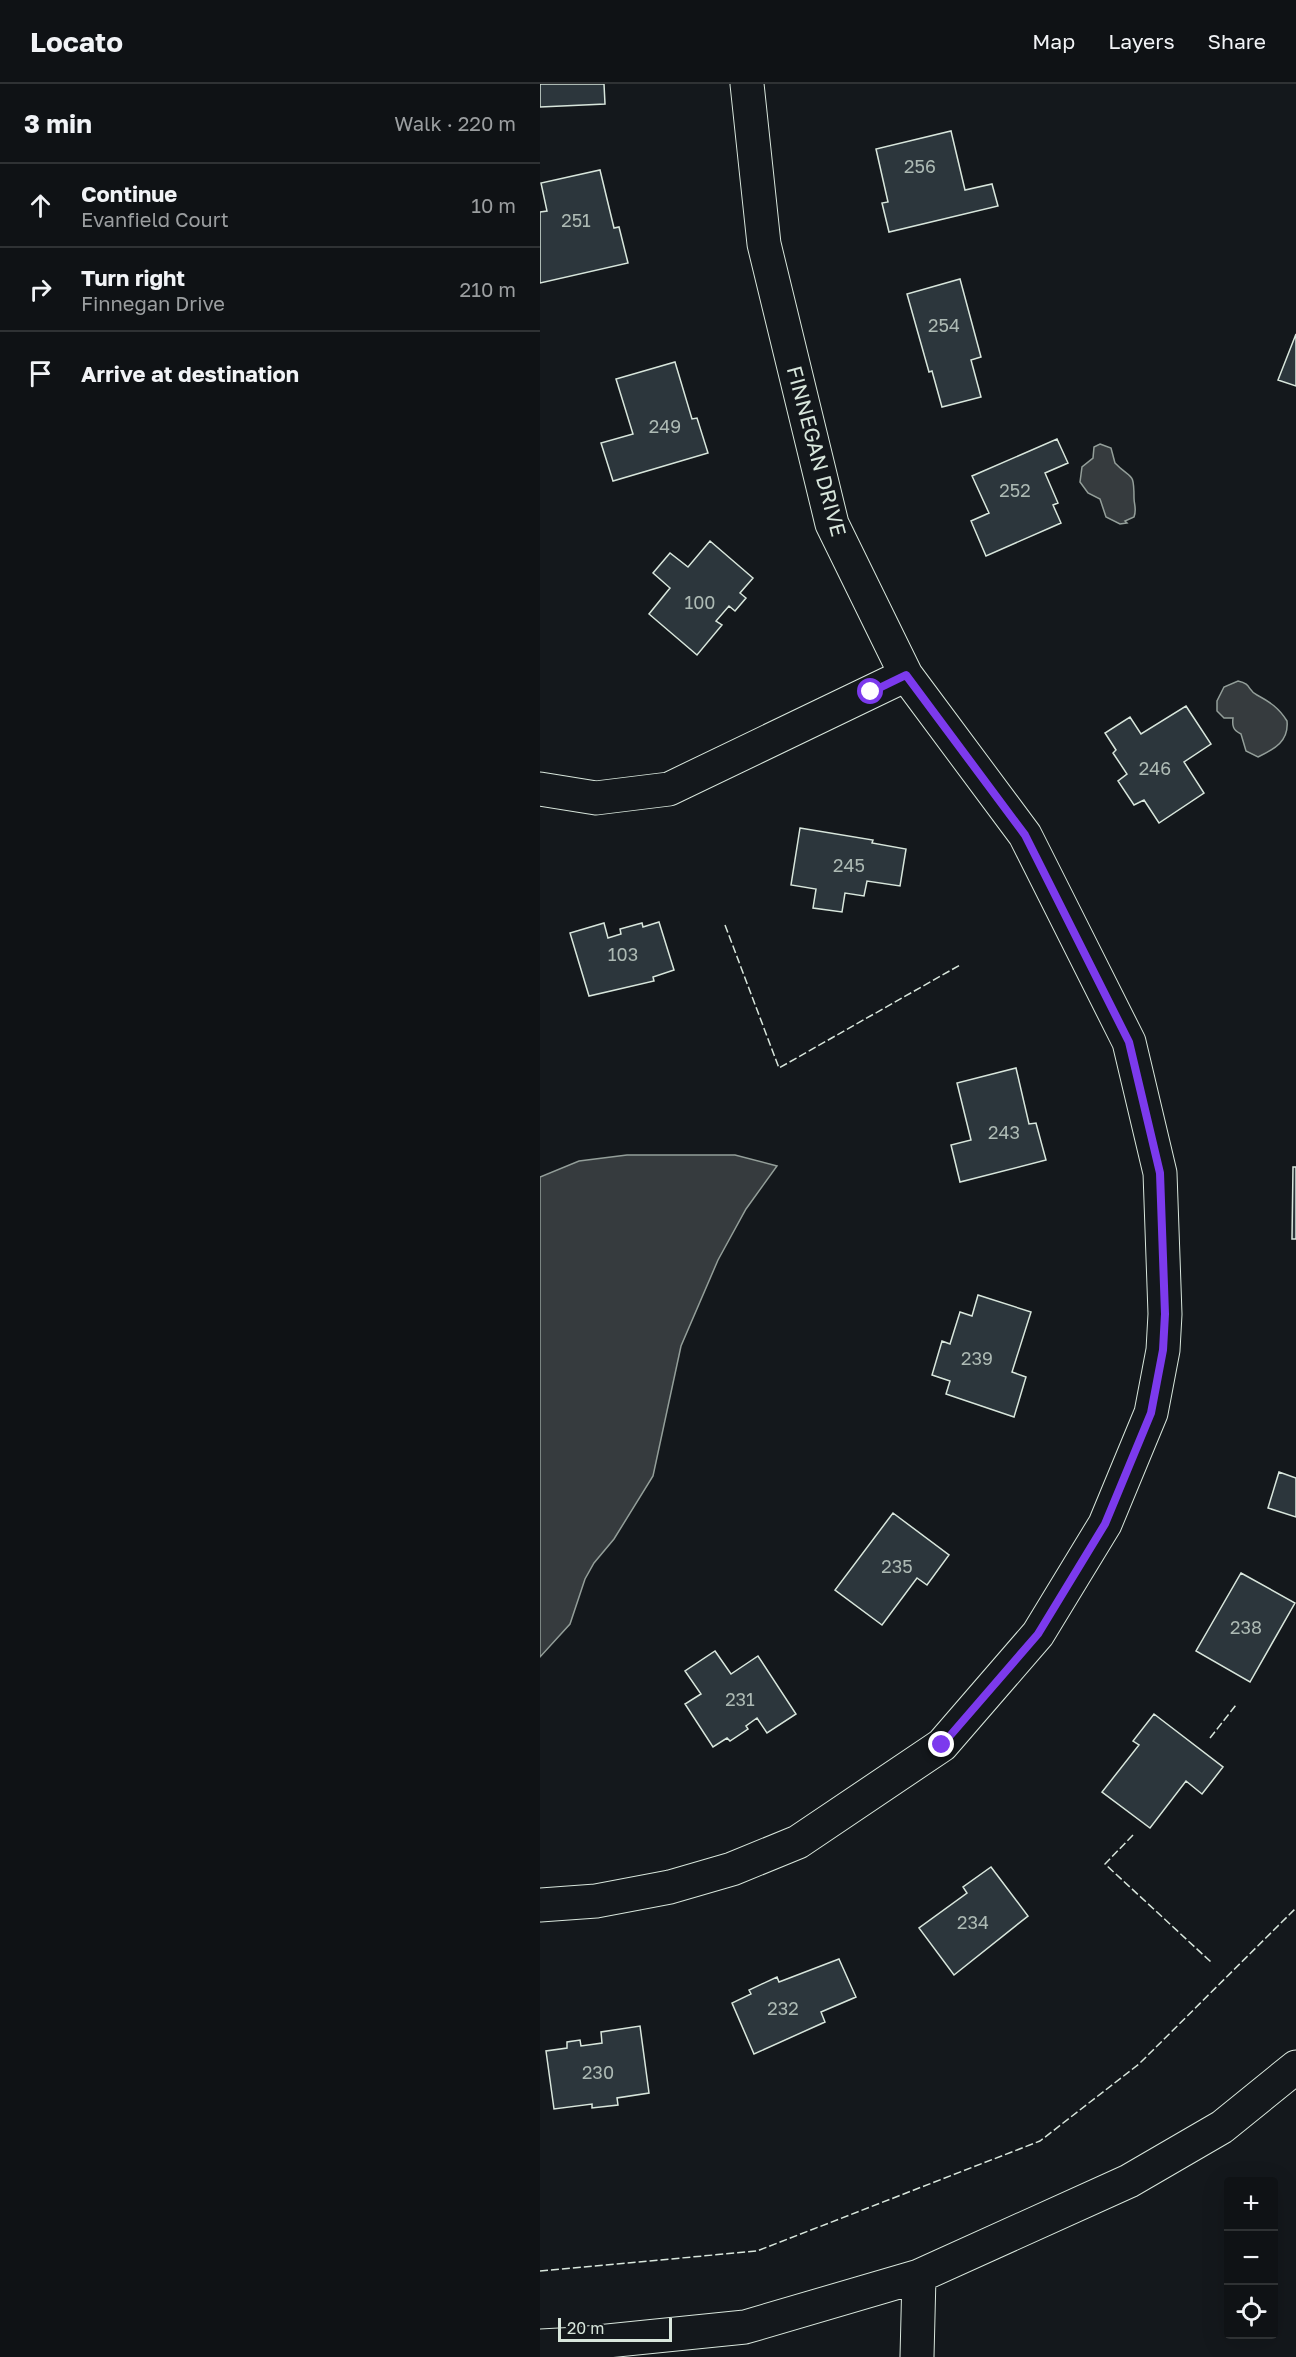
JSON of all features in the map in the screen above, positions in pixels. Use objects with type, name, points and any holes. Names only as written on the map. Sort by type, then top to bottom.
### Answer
[{"type":"street","name":"FINNEGAN DRIVE","points":[[540,1905],[596,1901],[670,1887],[765,1856],[798,1842],[942,1745],[1038,1634],[1105,1524],[1151,1413],[1163,1350],[1165,1314],[1160,1173],[1129,1042],[1025,835],[906,675],[832,524],[764,244],[747,84]]},
{"type":"street","points":[[540,789],[596,798],[669,789],[906,675]]},
{"type":"street","points":[[540,2346],[745,2327],[919,2277],[1129,2181],[1222,2127],[1296,2067]]},
{"type":"street","points":[[916,2357],[919,2277]]},
{"type":"shaded area","points":[[1100,444],[1111,448],[1115,463],[1132,479],[1135,512],[1134,517],[1125,521],[1127,523],[1120,524],[1106,517],[1100,499],[1088,493],[1080,482],[1082,467],[1093,458],[1094,447]]},
{"type":"shaded area","points":[[1238,681],[1274,706],[1287,721],[1286,734],[1280,744],[1258,757],[1246,751],[1241,734],[1234,727],[1233,718],[1224,718],[1217,711],[1217,701],[1224,687]]},
{"type":"shaded area","points":[[627,1155],[735,1155],[777,1166],[746,1209],[718,1260],[681,1346],[653,1476],[614,1539],[594,1563],[585,1579],[570,1624],[540,1657],[540,1177],[579,1161]]},
{"type":"building","points":[[540,84],[604,84],[605,104],[540,107]]},
{"type":"building","points":[[951,131],[965,190],[992,184],[998,206],[889,232],[882,203],[888,202],[876,149]]},
{"type":"building","points":[[600,170],[614,228],[619,227],[628,263],[540,283],[540,212],[547,211],[541,183]]},
{"type":"building","points":[[960,279],[981,357],[971,360],[981,397],[942,407],[932,371],[929,372],[907,294]]},
{"type":"building","points":[[1296,334],[1296,386],[1278,380]]},
{"type":"building","points":[[675,362],[692,419],[697,418],[708,453],[613,481],[601,443],[633,434],[616,379]]},
{"type":"building","points":[[1057,439],[1068,463],[1045,473],[1058,503],[1053,505],[1061,523],[986,556],[971,521],[989,513],[972,476]]},
{"type":"building","points":[[710,541],[753,578],[740,593],[746,598],[735,611],[729,606],[716,621],[722,625],[697,655],[649,614],[670,588],[653,573],[670,553],[688,567]]},
{"type":"building","points":[[1186,706],[1211,744],[1184,762],[1204,793],[1159,823],[1144,800],[1134,805],[1118,781],[1127,774],[1113,753],[1116,750],[1105,733],[1130,717],[1141,734]]},
{"type":"building","points":[[800,828],[873,840],[872,843],[906,849],[900,886],[867,881],[864,896],[845,893],[842,912],[813,908],[816,889],[791,885]]},
{"type":"building","points":[[659,922],[674,970],[653,977],[654,981],[589,996],[570,933],[604,923],[608,938],[621,934],[620,929],[642,923],[643,927]]},
{"type":"building","points":[[1016,1068],[1029,1124],[1036,1123],[1046,1160],[960,1182],[951,1145],[971,1140],[957,1083]]},
{"type":"building","points":[[1293,1167],[1296,1167],[1296,1239],[1292,1239]]},
{"type":"building","points":[[978,1295],[1031,1312],[1012,1372],[1026,1377],[1014,1417],[946,1394],[950,1381],[932,1375],[942,1341],[950,1344],[960,1312],[972,1316]]},
{"type":"building","points":[[1279,1472],[1296,1478],[1296,1517],[1268,1508]]},
{"type":"building","points":[[893,1513],[949,1555],[927,1585],[917,1578],[882,1625],[835,1590]]},
{"type":"building","points":[[1241,1573],[1295,1603],[1250,1682],[1196,1651]]},
{"type":"building","points":[[715,1651],[731,1674],[758,1656],[796,1714],[767,1733],[757,1718],[746,1726],[748,1729],[730,1741],[727,1738],[713,1747],[685,1704],[701,1694],[685,1671]]},
{"type":"building","points":[[1154,1714],[1223,1767],[1202,1794],[1186,1781],[1150,1828],[1102,1792],[1139,1745],[1133,1741]]},
{"type":"building","points":[[991,1867],[1028,1916],[954,1975],[919,1928],[967,1893],[963,1887]]},
{"type":"building","points":[[839,1959],[856,1997],[821,2012],[825,2022],[754,2054],[732,2003],[751,1994],[749,1990],[777,1977],[779,1982]]},
{"type":"building","points":[[640,2026],[649,2093],[617,2098],[618,2105],[592,2108],[592,2104],[554,2109],[546,2051],[567,2048],[567,2042],[580,2040],[581,2046],[602,2043],[601,2032]]},
{"type":"fence","points":[[725,925],[779,1068],[960,965]]},
{"type":"fence","points":[[1210,1738],[1236,1705]]},
{"type":"fence","points":[[1133,1835],[1105,1864],[1211,1962]]},
{"type":"fence","points":[[540,2271],[757,2251],[1040,2141],[1139,2064],[1296,1908]]},
{"type":"route","points":[[871,692],[906,675],[1025,835],[1129,1042],[1160,1173],[1165,1314],[1163,1350],[1151,1413],[1105,1524],[1038,1634],[942,1745]]}]
